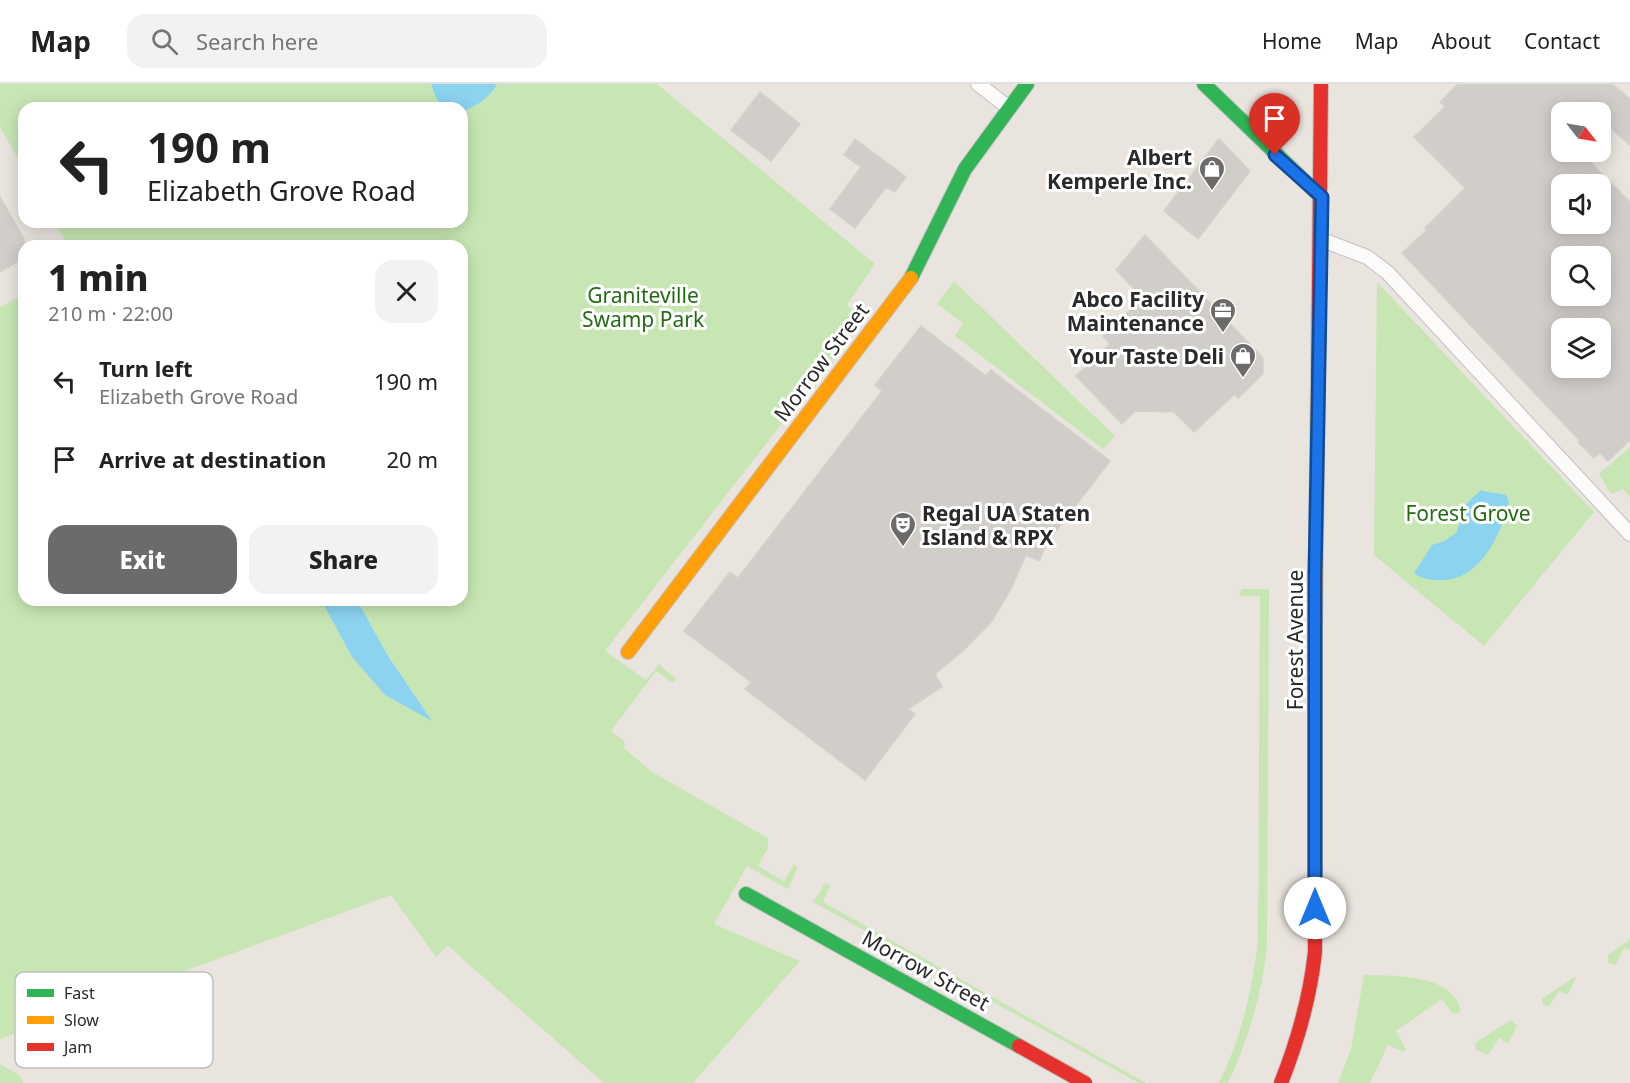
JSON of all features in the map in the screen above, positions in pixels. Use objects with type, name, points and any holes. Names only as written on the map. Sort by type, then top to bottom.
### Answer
[{"type":"street","name":"Morrow Street","points":[[628,652],[911,278],[965,169],[1028,84]]},
{"type":"street","points":[[1204,84],[1287,166],[1322,197]]},
{"type":"street","name":"Forest Avenue","points":[[1281,1083],[1305,1016],[1312,985],[1315,952],[1315,575],[1322,197],[1321,84]]},
{"type":"street","name":"Morrow Street","points":[[746,894],[1085,1083]]},
{"type":"lane","points":[[978,84],[1009,108]]},
{"type":"lane","points":[[1320,239],[1367,257],[1388,273],[1630,534]]},
{"type":"green space","name":"Graniteville Swamp Park","points":[[0,84],[657,84],[875,264],[847,305],[863,319],[605,651],[646,680],[659,664],[676,679],[671,682],[656,671],[611,731],[625,742],[624,748],[652,772],[768,838],[768,848],[758,866],[784,881],[794,865],[798,867],[788,889],[747,866],[714,924],[800,961],[693,1083],[604,1083],[448,946],[436,957],[391,895],[182,972],[15,972],[15,1033],[0,1039],[0,307],[18,297],[18,606],[324,606],[352,657],[385,695],[431,720],[388,656],[360,606],[468,606],[468,240],[64,240],[58,228],[468,228],[468,102],[18,102],[18,158],[0,127]]},
{"type":"green space","points":[[954,281],[1115,436],[1103,449],[955,336],[963,323],[937,304]]},
{"type":"green space","name":"Forest Grove","points":[[1377,282],[1594,512],[1484,646],[1374,555]]},
{"type":"green space","points":[[1630,447],[1630,497],[1623,489],[1611,494],[1599,474]]},
{"type":"green space","points":[[1242,589],[1269,589],[1267,945],[1262,981],[1248,1032],[1228,1083],[1219,1083],[1234,1049],[1245,1013],[1258,939],[1260,596],[1241,596],[1239,593]]},
{"type":"green space","points":[[826,882],[830,886],[823,902],[1146,1083],[1139,1083],[813,902]]},
{"type":"green space","points":[[1630,939],[1630,950],[1625,947],[1615,965],[1608,962],[1608,955]]},
{"type":"green space","points":[[1364,975],[1405,977],[1434,983],[1447,989],[1456,999],[1461,1011],[1456,1014],[1452,1013],[1442,999],[1396,1031],[1406,1050],[1403,1052],[1388,1045],[1370,1083],[1338,1083],[1351,1049]]},
{"type":"green space","points":[[1574,977],[1576,978],[1567,995],[1559,991],[1549,1006],[1543,1005],[1542,999]]},
{"type":"green space","points":[[1511,1020],[1517,1026],[1508,1043],[1499,1038],[1488,1055],[1476,1050],[1475,1045],[1478,1041]]},
{"type":"green space","points":[[0,1064],[19,1075],[23,1083],[0,1083]]},
{"type":"water","points":[[431,84],[497,84],[482,101],[468,109],[468,102],[440,102]]},
{"type":"water","points":[[1481,490],[1506,495],[1509,502],[1500,530],[1485,556],[1475,567],[1450,580],[1429,579],[1414,573],[1432,545],[1456,533],[1463,507]]},
{"type":"water","points":[[324,606],[360,606],[388,656],[432,721],[385,695],[352,657]]},
{"type":"building","points":[[1458,84],[1612,84],[1630,99],[1630,145],[1611,129],[1611,102],[1551,102],[1551,162],[1590,162],[1602,174],[1551,174],[1551,234],[1611,234],[1611,183],[1630,202],[1630,440],[1608,461],[1600,453],[1594,458],[1578,442],[1580,441],[1402,253],[1427,230],[1425,228],[1465,188],[1414,137],[1445,107],[1440,102]]},
{"type":"building","points":[[760,92],[800,124],[771,161],[731,130]]},
{"type":"building","points":[[855,139],[906,177],[895,192],[886,187],[855,228],[830,209],[861,167],[844,155]]},
{"type":"building","points":[[1219,139],[1250,171],[1198,239],[1164,211]]},
{"type":"building","points":[[0,197],[24,240],[18,240],[18,262],[0,272]]},
{"type":"building","points":[[1145,235],[1263,358],[1263,374],[1238,398],[1235,394],[1194,432],[1174,412],[1135,411],[1122,424],[1076,376],[1110,344],[1103,336],[1143,298],[1116,270]]},
{"type":"building","name":"Regal UA Staten Island & RPX","points":[[921,326],[986,376],[991,370],[1110,461],[1047,543],[1039,561],[1026,555],[1011,589],[992,621],[964,650],[935,674],[942,687],[908,709],[915,714],[865,780],[745,689],[751,682],[684,631],[730,572],[738,578],[882,391],[875,385]]},
{"type":"traffic: fast","points":[[911,278],[965,169],[1027,84]]},
{"type":"traffic: fast","points":[[1204,84],[1321,197]]},
{"type":"traffic: fast","points":[[746,894],[1019,1046]]},
{"type":"traffic: slow","points":[[628,652],[911,278]]},
{"type":"traffic: slow","points":[[1315,625],[1318,381]]},
{"type":"traffic: jam","points":[[1318,381],[1321,84]]},
{"type":"traffic: jam","points":[[1281,1083],[1302,1019],[1315,952],[1315,625]]},
{"type":"traffic: jam","points":[[1019,1046],[1085,1083]]},
{"type":"place","name":"Albert Kemperle Inc.","points":[[1212,192]]},
{"type":"place","name":"Abco Facility Maintenance","points":[[1223,334]]},
{"type":"place","name":"Your Taste Deli","points":[[1243,379]]},
{"type":"place","name":"Regal UA Staten Island & RPX","points":[[903,548]]},
{"type":"route","points":[[1275,155],[1322,197],[1315,575],[1315,908]]}]
